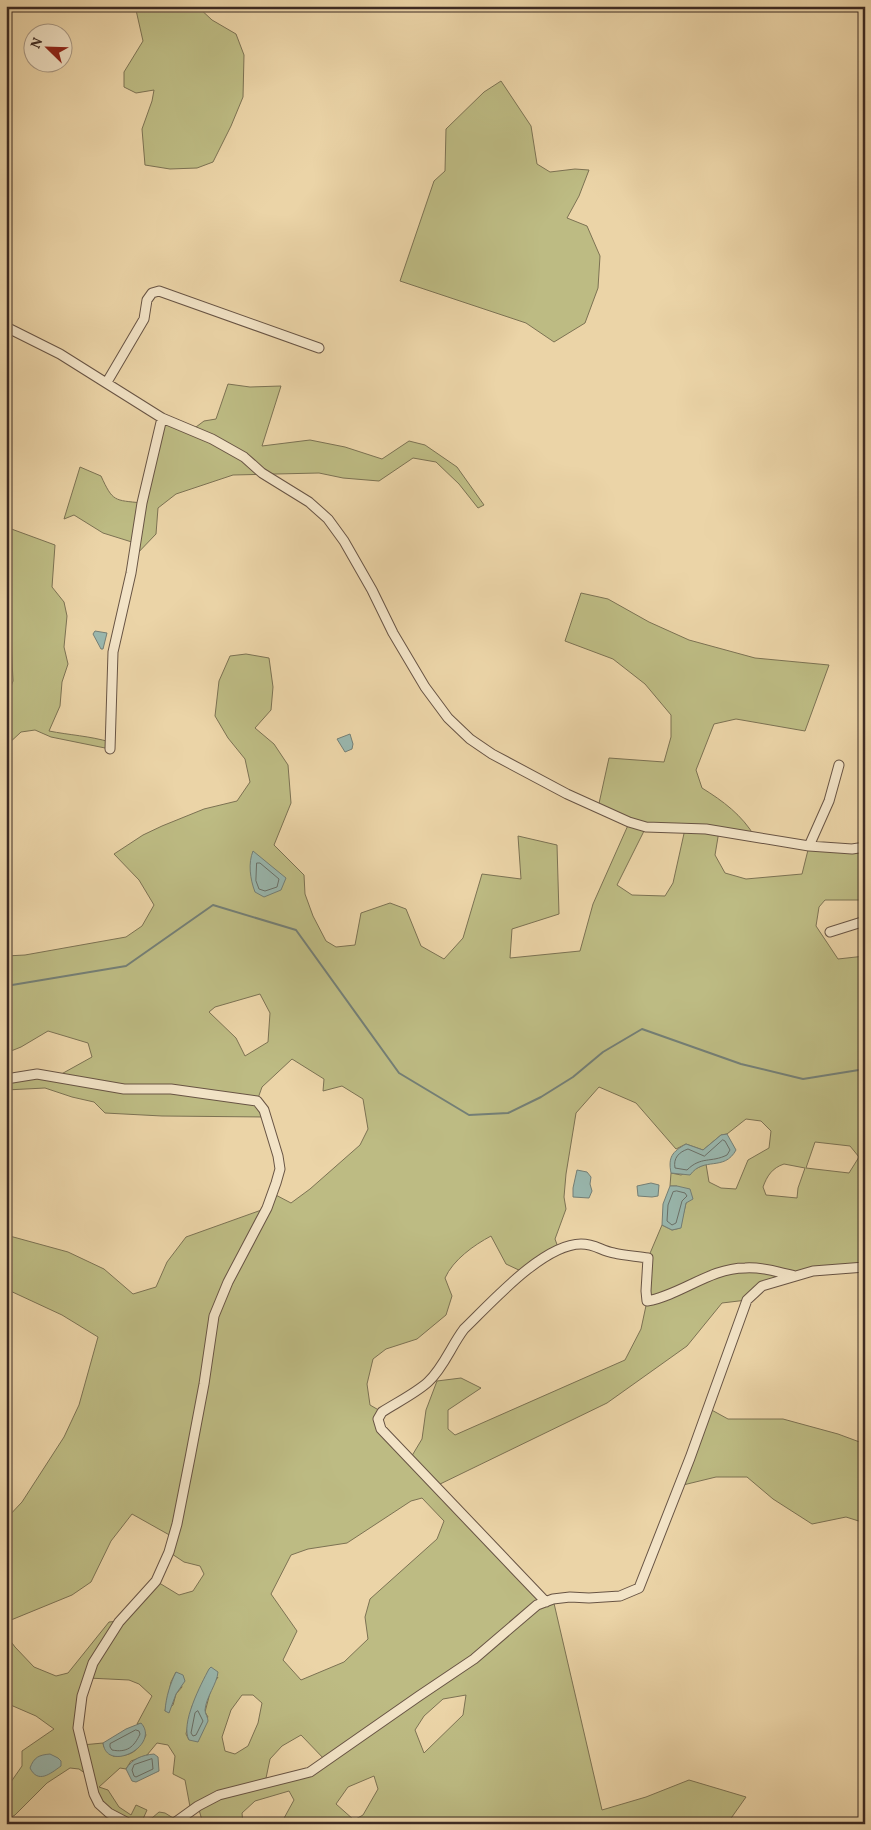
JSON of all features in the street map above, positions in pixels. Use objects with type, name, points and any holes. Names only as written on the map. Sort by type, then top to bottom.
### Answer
[{"type":"street","points":[[107,382],[144,319],[148,300],[152,293],[159,291],[319,348]]},
{"type":"street","points":[[6,327],[60,354],[162,418],[212,439],[244,457],[262,473],[308,502],[328,520],[344,541],[372,590],[393,633],[425,687],[448,718],[470,739],[492,754],[540,781],[629,822],[646,827],[706,829],[810,846],[852,849],[865,847]]},
{"type":"street","points":[[110,748],[113,652],[121,624],[131,573],[142,503],[162,418]]},
{"type":"street","points":[[810,846],[829,801],[839,765]]},
{"type":"street","points":[[830,932],[865,921]]},
{"type":"street","points":[[6,1078],[37,1074],[124,1088],[171,1089],[257,1101],[264,1110],[278,1156],[280,1169],[267,1208],[228,1282],[214,1316],[192,1449],[177,1524],[169,1552],[156,1581],[119,1622],[93,1663],[82,1696],[78,1728],[94,1794],[99,1804],[109,1813],[130,1824]]},
{"type":"street","points":[[546,1602],[381,1429],[378,1420],[382,1412],[428,1382],[443,1364],[464,1329],[523,1272],[559,1250],[578,1244],[593,1245],[612,1253],[648,1258],[647,1301],[661,1299],[718,1273],[744,1268],[796,1276]]},
{"type":"street","points":[[173,1824],[198,1806],[220,1795],[310,1772],[474,1659],[536,1605],[570,1596],[609,1598],[620,1596],[639,1588],[690,1458],[746,1300],[762,1286],[813,1271],[865,1267]]},
{"type":"shaded area","points":[[131,6],[197,6],[212,20],[236,34],[244,55],[243,97],[213,162],[197,168],[170,169],[145,165],[142,129],[154,90],[136,93],[124,87],[124,72],[143,41],[136,10]]},
{"type":"shaded area","points":[[501,81],[531,126],[537,164],[550,172],[575,169],[589,170],[579,196],[567,218],[587,226],[600,256],[598,288],[585,323],[554,342],[526,323],[400,281],[434,181],[445,171],[446,129],[484,92]]},
{"type":"shaded area","points":[[228,384],[250,387],[281,386],[262,446],[310,440],[345,447],[382,459],[409,441],[425,445],[457,467],[484,505],[478,508],[459,484],[436,462],[413,458],[379,481],[343,478],[319,473],[233,475],[176,494],[158,508],[156,534],[133,558],[135,543],[103,533],[74,515],[64,519],[80,467],[101,476],[109,491],[116,498],[142,503],[162,418],[192,430],[204,421],[216,419]]},
{"type":"shaded area","points":[[6,527],[55,545],[52,587],[64,602],[67,616],[64,647],[68,664],[62,682],[60,706],[49,731],[110,742],[110,749],[51,737],[35,730],[21,732],[6,746],[6,700],[13,681],[10,620],[6,605]]},
{"type":"shaded area","points":[[581,593],[608,599],[649,622],[689,640],[755,658],[829,665],[805,731],[736,719],[714,724],[696,770],[702,788],[732,809],[755,837],[719,831],[715,855],[725,873],[746,879],[802,874],[809,846],[865,847],[865,900],[825,900],[819,907],[816,926],[838,959],[865,956],[865,1267],[813,1271],[762,1286],[747,1300],[722,1303],[687,1346],[607,1403],[436,1486],[546,1601],[553,1599],[602,1810],[646,1797],[689,1780],[746,1797],[727,1824],[277,1824],[283,1820],[294,1800],[289,1791],[255,1801],[242,1813],[243,1824],[203,1824],[198,1806],[191,1812],[185,1780],[173,1774],[175,1756],[168,1745],[157,1743],[147,1755],[131,1761],[126,1769],[120,1768],[99,1787],[108,1790],[119,1807],[131,1815],[136,1805],[147,1810],[143,1819],[152,1818],[159,1812],[165,1813],[178,1821],[174,1824],[102,1824],[109,1813],[89,1776],[79,1769],[70,1768],[47,1783],[15,1815],[6,1820],[6,1789],[22,1766],[22,1751],[54,1729],[36,1716],[6,1703],[6,1635],[34,1667],[56,1676],[68,1673],[109,1622],[119,1621],[156,1581],[179,1595],[193,1591],[204,1574],[200,1566],[184,1562],[169,1552],[173,1537],[132,1514],[111,1541],[91,1582],[72,1595],[11,1620],[6,1627],[6,1519],[22,1502],[64,1437],[79,1405],[98,1337],[62,1315],[6,1289],[6,1235],[68,1252],[104,1269],[133,1294],[156,1287],[167,1262],[186,1237],[267,1208],[272,1193],[291,1203],[310,1189],[360,1145],[368,1129],[363,1099],[342,1086],[323,1091],[324,1079],[292,1059],[262,1087],[257,1101],[266,1117],[162,1116],[105,1113],[94,1102],[45,1088],[6,1090],[6,1079],[56,1077],[92,1057],[88,1043],[48,1031],[21,1047],[6,1053],[6,956],[25,955],[126,937],[142,926],[154,905],[139,880],[114,854],[143,835],[162,826],[204,809],[237,801],[250,782],[245,759],[228,738],[215,716],[219,681],[230,656],[246,654],[269,658],[273,687],[271,710],[255,728],[274,744],[288,765],[291,803],[274,845],[304,875],[305,894],[313,916],[326,941],[336,947],[355,945],[361,913],[390,903],[406,909],[421,946],[444,959],[463,938],[482,874],[521,879],[518,836],[557,845],[559,914],[512,929],[510,958],[580,951],[593,904],[629,823],[598,808],[609,758],[664,762],[671,737],[671,715],[645,684],[613,659],[565,641]],"holes":[[[646,827],[685,829],[673,883],[665,896],[632,895],[617,885]],[[260,994],[270,1013],[268,1042],[245,1056],[236,1038],[209,1012],[215,1007]],[[599,1087],[636,1103],[676,1149],[686,1144],[703,1150],[721,1135],[727,1134],[746,1119],[761,1121],[771,1131],[769,1148],[748,1160],[736,1189],[721,1188],[709,1182],[706,1164],[681,1175],[671,1173],[670,1186],[677,1186],[686,1203],[680,1228],[672,1230],[662,1225],[648,1258],[647,1301],[641,1329],[625,1360],[455,1435],[448,1429],[448,1410],[481,1388],[461,1378],[437,1381],[426,1410],[422,1439],[410,1459],[381,1429],[382,1412],[370,1405],[367,1384],[373,1359],[386,1349],[417,1339],[446,1315],[452,1296],[445,1278],[459,1259],[484,1240],[491,1236],[506,1264],[523,1272],[559,1250],[555,1239],[566,1209],[564,1197],[576,1113]],[[815,1142],[850,1146],[859,1157],[849,1173],[806,1168]],[[784,1164],[805,1168],[798,1188],[797,1198],[766,1195],[763,1187],[773,1170]],[[422,1498],[444,1521],[437,1539],[370,1599],[365,1617],[368,1639],[344,1662],[301,1680],[283,1660],[297,1631],[271,1594],[291,1555],[308,1549],[347,1543],[411,1501]],[[176,1672],[182,1687],[176,1694],[173,1705],[165,1711],[171,1682]],[[218,1677],[212,1685],[205,1712],[208,1717],[189,1740],[186,1734],[192,1706]],[[88,1678],[129,1680],[139,1684],[152,1696],[137,1724],[141,1724],[146,1735],[133,1752],[113,1756],[104,1747],[103,1743],[82,1745],[78,1728]],[[242,1695],[253,1695],[262,1703],[258,1723],[248,1746],[235,1754],[225,1751],[222,1737],[231,1710]],[[466,1695],[463,1715],[424,1753],[415,1730],[424,1716],[443,1699]],[[301,1735],[326,1761],[310,1772],[265,1783],[270,1759],[282,1746]],[[374,1776],[378,1789],[363,1815],[354,1820],[336,1804],[348,1787]]]},
{"type":"shaded area","points":[[708,1408],[728,1419],[783,1419],[838,1434],[865,1444],[865,1523],[846,1517],[812,1524],[773,1499],[747,1477],[716,1477],[679,1486]]},
{"type":"water","points":[[95,631],[107,633],[103,649],[101,649],[93,634]]},
{"type":"water","points":[[350,734],[353,744],[352,749],[345,752],[337,739]]},
{"type":"water","points":[[253,851],[286,878],[281,890],[264,897],[255,892],[250,871]]},
{"type":"water","points":[[727,1134],[736,1150],[726,1161],[701,1166],[690,1175],[671,1173],[670,1163],[672,1156],[681,1147],[686,1144],[703,1150],[721,1135]]},
{"type":"water","points":[[577,1170],[587,1172],[591,1177],[592,1191],[589,1198],[573,1197]]},
{"type":"water","points":[[651,1183],[659,1185],[658,1196],[638,1196],[637,1186]]},
{"type":"water","points":[[670,1186],[690,1189],[693,1199],[686,1203],[681,1228],[672,1230],[662,1225],[663,1204]]},
{"type":"water","points":[[211,1667],[218,1672],[206,1705],[205,1711],[208,1721],[198,1742],[189,1740],[187,1724],[189,1714]]},
{"type":"water","points":[[176,1672],[183,1675],[185,1681],[176,1694],[169,1713],[165,1711],[166,1701]]},
{"type":"water","points":[[141,1723],[145,1731],[144,1740],[139,1747],[131,1753],[122,1756],[113,1756],[107,1752],[103,1743],[126,1729]]},
{"type":"water","points":[[50,1754],[61,1761],[61,1766],[44,1776],[37,1776],[30,1768],[33,1761],[40,1756]]},
{"type":"water","points":[[154,1754],[158,1757],[159,1771],[136,1782],[132,1781],[126,1769],[128,1766],[138,1758]]},
{"type":"waterway","points":[[6,986],[126,966],[213,905],[296,930],[399,1073],[469,1115],[508,1113],[541,1097],[573,1077],[603,1052],[642,1029],[741,1064],[803,1079],[865,1069]]}]
